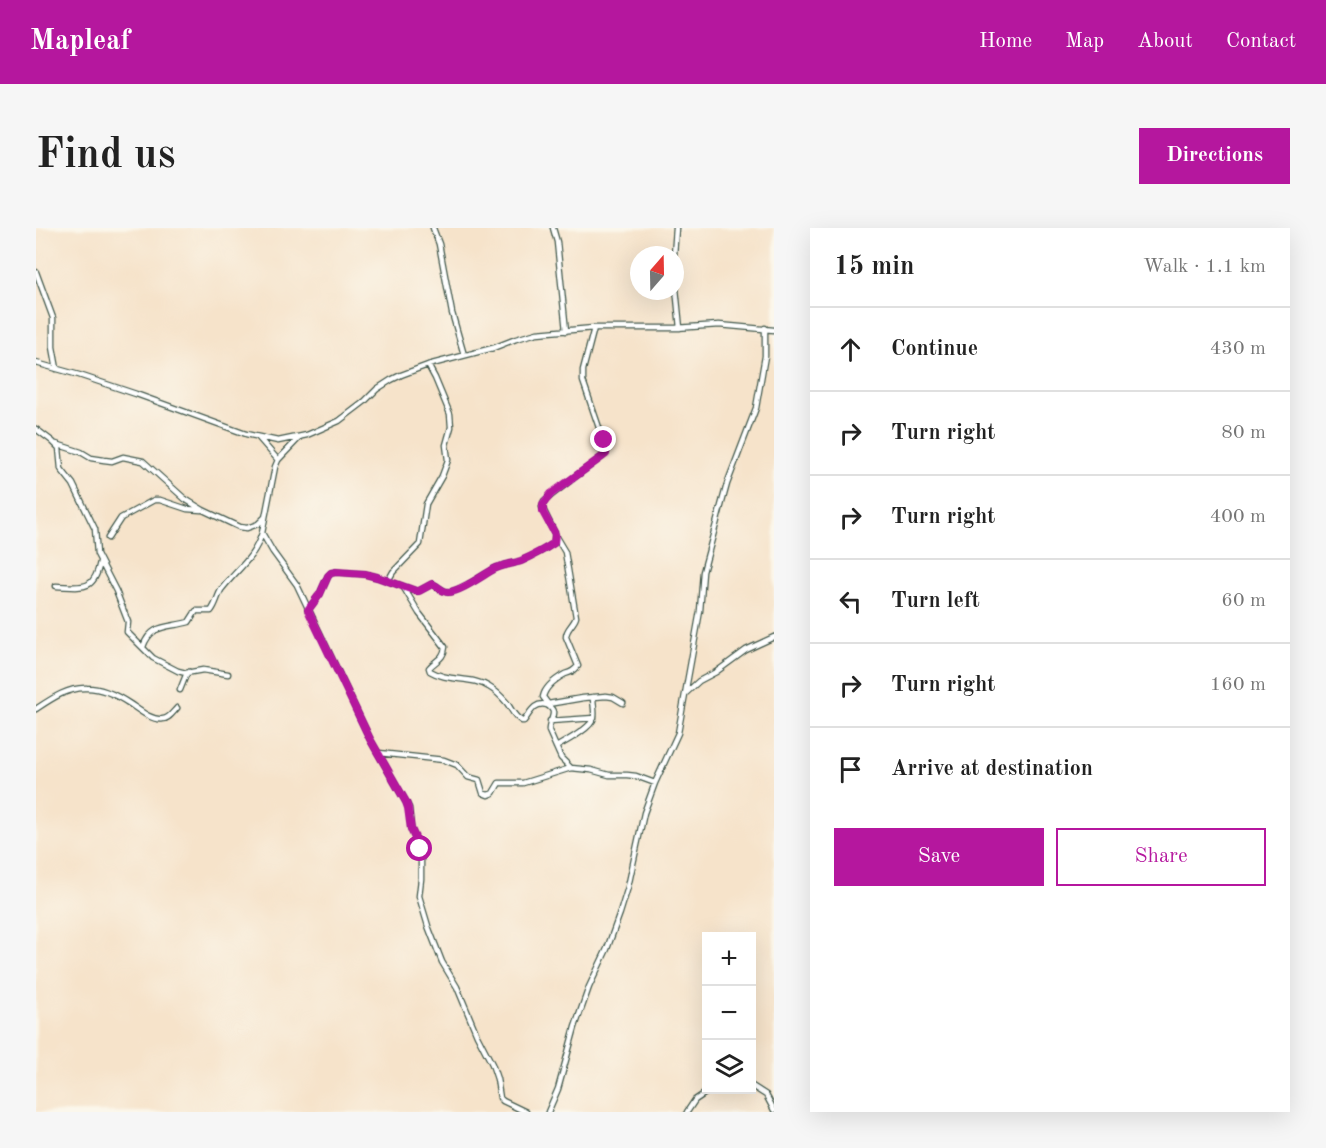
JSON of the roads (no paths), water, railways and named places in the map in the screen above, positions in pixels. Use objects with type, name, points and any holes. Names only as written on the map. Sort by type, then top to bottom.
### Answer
[{"type":"street","points":[[433,228],[439,244],[452,313],[464,355]]},
{"type":"street","points":[[553,228],[557,242],[566,331]]},
{"type":"street","points":[[675,246],[676,228]]},
{"type":"street","points":[[36,272],[51,313],[57,369]]},
{"type":"street","points":[[677,300],[680,328]]},
{"type":"street","points":[[36,363],[128,392],[246,434],[278,441],[300,437],[339,421],[391,380],[428,365],[493,348],[537,333],[594,328],[680,328],[719,325],[774,330]]},
{"type":"street","points":[[571,768],[561,758],[549,731],[553,712],[543,698],[544,691],[560,677],[578,666],[566,637],[566,632],[575,622],[576,617],[564,548],[556,537],[542,507],[544,501],[607,451],[584,381],[584,370],[594,328]]},
{"type":"street","points":[[548,1112],[558,1089],[582,1007],[620,913],[644,813],[678,733],[701,602],[703,573],[727,483],[756,408],[765,356],[765,328]]},
{"type":"street","points":[[388,581],[393,572],[421,542],[426,504],[448,460],[446,445],[451,427],[450,414],[428,365]]},
{"type":"street","points":[[36,429],[55,443],[90,457],[112,461],[123,457],[142,461],[185,499],[243,529],[258,524],[266,515]]},
{"type":"street","points":[[258,437],[278,460]]},
{"type":"street","points":[[142,647],[146,639],[158,629],[189,622],[196,611],[211,611],[220,592],[255,552],[262,533],[278,460],[300,437]]},
{"type":"street","points":[[55,443],[59,451],[61,469],[73,484],[95,529],[96,551],[113,583],[128,622],[128,632],[153,658],[182,672],[203,670],[228,674]]},
{"type":"street","points":[[108,538],[122,518],[154,500],[203,510]]},
{"type":"street","points":[[262,533],[273,552],[294,579],[362,722],[408,808],[411,829],[420,849],[419,896],[431,934],[442,962],[457,987],[492,1064],[500,1098],[526,1112]]},
{"type":"street","points":[[308,610],[331,573],[365,574],[412,591],[419,591],[432,584],[446,592],[470,584],[496,568],[521,561],[542,551],[554,543],[556,537]]},
{"type":"street","points":[[56,586],[89,585],[97,576],[100,562]]},
{"type":"street","points":[[404,588],[419,613],[445,647],[441,658],[430,666],[429,670],[446,677],[472,681],[489,687],[504,700],[516,718],[524,721],[535,706],[542,704],[549,706],[593,697],[611,697],[623,703]]},
{"type":"street","points":[[685,694],[699,681],[716,672],[740,654],[774,637]]},
{"type":"street","points":[[180,690],[189,672]]},
{"type":"street","points":[[36,709],[77,688],[96,689],[112,695],[160,720],[166,719],[177,708]]},
{"type":"street","points":[[556,747],[572,738],[592,721],[594,718],[593,697]]},
{"type":"street","points":[[550,721],[594,718]]},
{"type":"street","points":[[379,753],[453,763],[468,777],[479,780],[483,793],[488,795],[493,793],[499,783],[523,783],[571,768],[609,775],[636,776],[655,783]]},
{"type":"street","points":[[756,1089],[766,1095],[774,1110]]},
{"type":"street","points":[[687,1112],[704,1094]]}]
